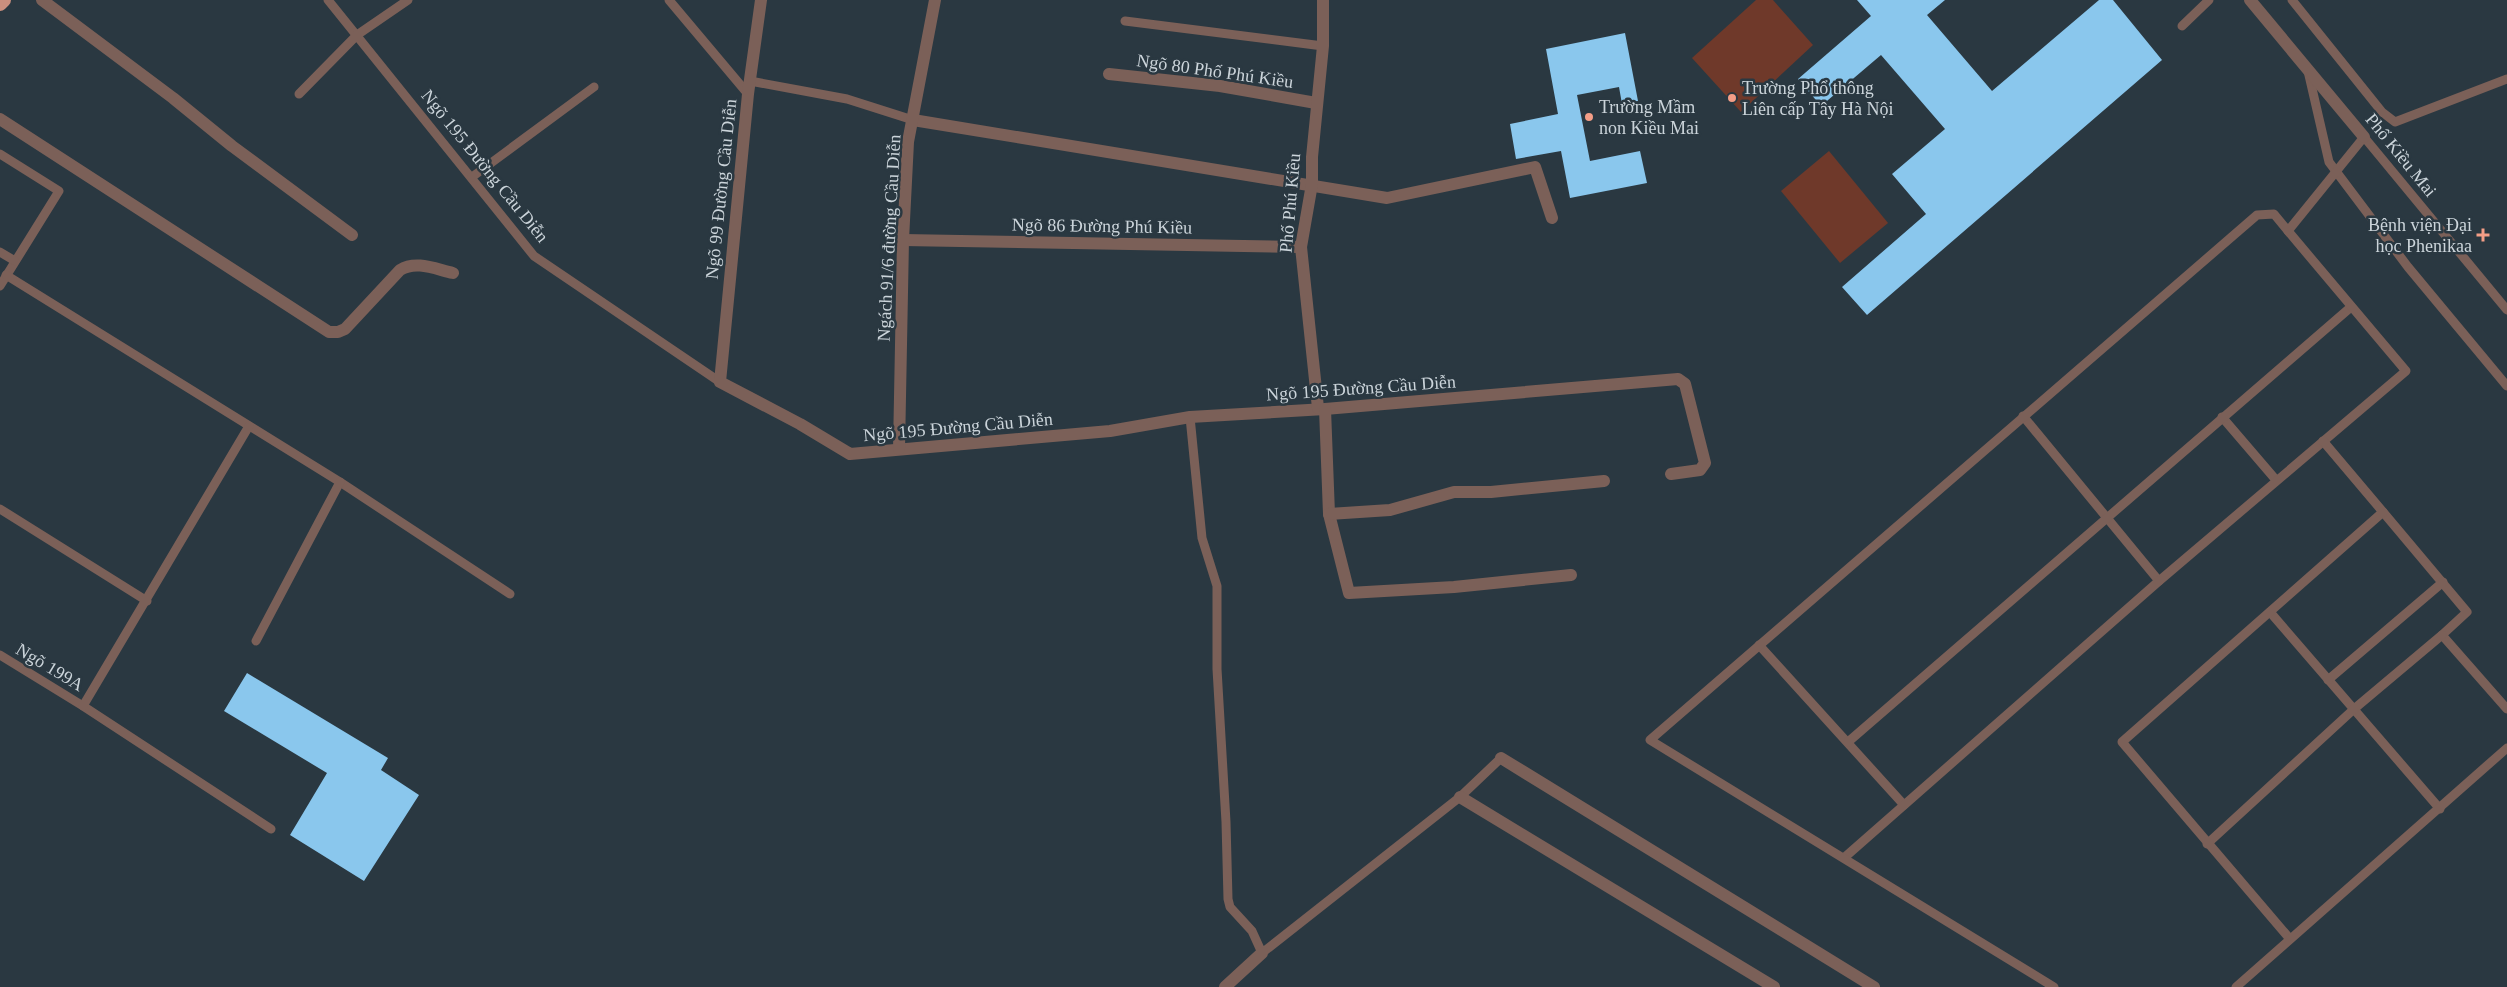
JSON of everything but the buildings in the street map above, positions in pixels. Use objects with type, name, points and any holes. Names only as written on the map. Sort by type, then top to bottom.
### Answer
[{"type":"highway","points":[[0,4],[4,0]]},
{"type":"street","points":[[42,0],[173,98],[232,146],[352,235]]},
{"type":"street","name":"Ngõ 99 Đường Cầu Diễn","points":[[720,382],[749,88],[761,0]]},
{"type":"street","name":"Ngách 91/6 đường Cầu Diễn","points":[[899,450],[903,240],[908,142],[935,0]]},
{"type":"street","name":"Phố Phú Kiều","points":[[1323,0],[1324,46],[1316,103],[1312,184],[1301,247],[1322,408],[1329,514],[1349,593],[1454,587],[1571,575]]},
{"type":"street","name":"Phố Kiều Mai","points":[[2250,0],[2364,137]]},
{"type":"street","name":"Ngõ 80 Phố Phú Kiều","points":[[1109,74],[1220,86],[1316,103]]},
{"type":"street","points":[[0,119],[329,332],[338,332],[345,329],[400,270],[408,265],[420,265],[453,273]]},
{"type":"street","points":[[913,120],[1312,184],[1387,198],[1535,167],[1552,218]]},
{"type":"street","name":"Ngõ 86 Đường Phú Kiều","points":[[903,240],[1301,247]]},
{"type":"street","name":"Ngõ 195 Đường Cầu Diễn","points":[[720,382],[800,424],[850,454],[1110,431],[1190,417],[1678,379],[1685,384],[1705,463],[1700,470],[1671,474]]},
{"type":"street","points":[[1329,514],[1390,510],[1454,492],[1491,492],[1604,481]]},
{"type":"street","points":[[1501,758],[1874,987]]},
{"type":"street","points":[[1460,797],[1774,987]]},
{"type":"street","points":[[1225,987],[1262,953]]},
{"type":"lane","name":"Ngõ 195 Đường Cầu Diễn","points":[[328,0],[534,256],[720,382]]},
{"type":"lane","points":[[299,94],[357,35],[408,0]]},
{"type":"lane","points":[[669,0],[749,88],[847,99],[913,120]]},
{"type":"lane","points":[[2182,26],[2209,0]]},
{"type":"lane","points":[[2292,0],[2382,112],[2395,122],[2507,79]]},
{"type":"lane","points":[[1125,21],[1324,46]]},
{"type":"lane","name":"Phố Kiều Mai","points":[[2307,68],[2329,162],[2408,268],[2507,386]]},
{"type":"lane","points":[[472,177],[594,88]]},
{"type":"lane","points":[[2288,231],[2364,137]]},
{"type":"lane","name":"Phố Kiều Mai","points":[[2364,137],[2505,304]]},
{"type":"lane","points":[[0,154],[59,191],[0,286]]},
{"type":"lane","points":[[1845,857],[2159,581],[2406,371],[2274,214],[2257,215],[2022,416],[1650,740],[1845,857],[2054,987]]},
{"type":"lane","points":[[0,252],[15,261]]},
{"type":"lane","points":[[6,275],[340,482],[510,594]]},
{"type":"lane","points":[[1848,742],[2351,307]]},
{"type":"lane","points":[[2022,416],[2159,581]]},
{"type":"lane","points":[[1190,417],[1202,538],[1217,586],[1217,669],[1225,802],[1228,899],[1230,907],[1252,931],[1262,953],[1460,797],[1501,758]]},
{"type":"lane","points":[[2222,417],[2276,480]]},
{"type":"lane","points":[[83,706],[147,601],[249,426]]},
{"type":"lane","points":[[2207,844],[2354,709],[2467,612],[2323,441]]},
{"type":"lane","points":[[256,641],[340,482]]},
{"type":"lane","points":[[0,509],[147,601]]},
{"type":"lane","points":[[2290,939],[2207,844],[2122,742],[2383,512]]},
{"type":"lane","points":[[2328,680],[2443,582]]},
{"type":"lane","points":[[2270,612],[2440,809]]},
{"type":"lane","points":[[2442,635],[2507,709]]},
{"type":"lane","points":[[1759,645],[1904,805]]},
{"type":"lane","name":"Ngõ 199A","points":[[0,655],[83,706],[271,829]]},
{"type":"lane","points":[[2236,987],[2507,748]]},
{"type":"shaded area","points":[[1756,0],[1773,0],[1813,45],[1741,112],[1692,58]]},
{"type":"shaded area","points":[[1829,151],[1888,223],[1840,263],[1781,191]]},
{"type":"place","name":"Trường Phổ thông Liên cấp Tây Hà Nội","points":[[1732,98]]},
{"type":"place","name":"Trường Mầm non Kiều Mai","points":[[1589,117]]},
{"type":"place","name":"Bệnh viện Đại học Phenikaa","points":[[2483,235]]}]
